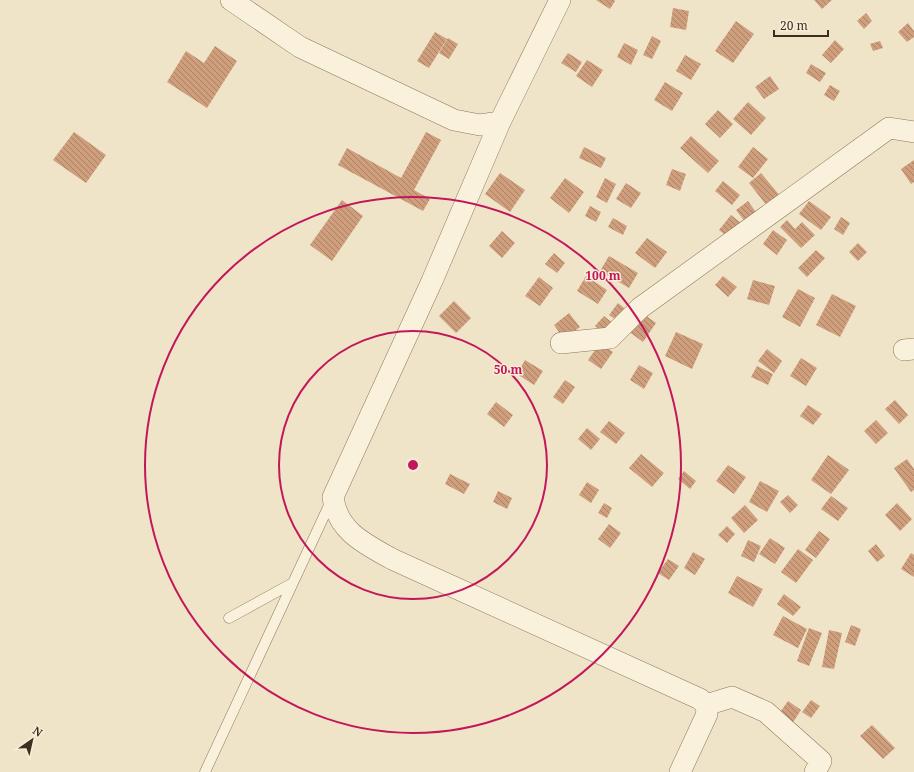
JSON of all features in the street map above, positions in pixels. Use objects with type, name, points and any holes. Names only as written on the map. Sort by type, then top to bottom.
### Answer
[{"type":"street","points":[[231,0],[300,47],[414,103],[454,120],[480,125],[500,122]]},
{"type":"street","points":[[560,0],[500,122],[432,281],[333,497],[334,509],[339,520],[348,530],[375,550],[692,695],[706,705],[707,714],[704,723],[680,772]]},
{"type":"street","points":[[561,343],[610,338],[640,308],[889,128],[914,132]]},
{"type":"street","points":[[706,705],[732,697],[766,712],[821,761],[814,772]]},
{"type":"lane","points":[[205,772],[291,584],[333,497]]},
{"type":"lane","points":[[229,618],[291,584]]},
{"type":"building","points":[[596,0],[614,0],[615,1],[610,9]]},
{"type":"building","points":[[814,0],[832,0],[822,9]]},
{"type":"building","points":[[673,8],[689,11],[686,30],[670,27]]},
{"type":"building","points":[[866,13],[872,21],[864,29],[857,21]]},
{"type":"building","points":[[736,21],[754,34],[733,63],[715,51]]},
{"type":"building","points":[[908,23],[914,31],[914,37],[907,42],[898,32]]},
{"type":"building","points":[[435,32],[447,39],[429,68],[417,61]]},
{"type":"building","points":[[652,36],[661,41],[652,59],[643,55]]},
{"type":"building","points":[[448,38],[458,44],[449,59],[439,53]]},
{"type":"building","points":[[835,40],[844,49],[831,63],[822,55]]},
{"type":"building","points":[[880,41],[883,48],[873,51],[870,44]]},
{"type":"building","points":[[624,43],[638,50],[631,65],[617,57]]},
{"type":"building","points":[[215,46],[237,61],[207,108],[167,82],[186,51],[204,63]]},
{"type":"building","points":[[568,53],[582,62],[576,72],[561,63]]},
{"type":"building","points":[[685,55],[701,64],[691,80],[676,71]]},
{"type":"building","points":[[587,60],[603,70],[592,87],[576,76]]},
{"type":"building","points":[[811,64],[826,73],[820,82],[806,73]]},
{"type":"building","points":[[770,76],[779,89],[764,99],[755,87]]},
{"type":"building","points":[[665,82],[683,93],[672,111],[654,100]]},
{"type":"building","points":[[830,85],[840,91],[834,101],[824,95]]},
{"type":"building","points":[[748,102],[766,118],[751,135],[733,119]]},
{"type":"building","points":[[718,110],[733,124],[720,138],[705,124]]},
{"type":"building","points":[[74,132],[106,155],[86,183],[53,160]]},
{"type":"building","points":[[426,132],[441,140],[414,190],[430,199],[423,211],[338,165],[347,148],[401,178]]},
{"type":"building","points":[[691,136],[719,161],[708,173],[680,148]]},
{"type":"building","points":[[584,147],[606,158],[601,168],[579,158]]},
{"type":"building","points":[[753,147],[768,159],[753,178],[738,167]]},
{"type":"building","points":[[914,160],[914,182],[911,184],[901,169]]},
{"type":"building","points":[[672,169],[686,174],[680,191],[666,185]]},
{"type":"building","points":[[500,173],[525,190],[510,212],[485,194]]},
{"type":"building","points":[[761,173],[781,197],[768,207],[749,183]]},
{"type":"building","points":[[565,178],[584,192],[569,213],[550,198]]},
{"type":"building","points":[[605,178],[616,184],[607,203],[596,197]]},
{"type":"building","points":[[723,181],[740,195],[732,205],[715,191]]},
{"type":"building","points":[[626,183],[641,193],[631,208],[616,199]]},
{"type":"building","points":[[342,200],[363,216],[332,261],[310,245]]},
{"type":"building","points":[[748,201],[758,215],[746,223],[736,210]]},
{"type":"building","points":[[809,201],[831,217],[821,230],[799,214]]},
{"type":"building","points":[[590,206],[601,212],[596,222],[585,216]]},
{"type":"building","points":[[731,215],[741,223],[729,238],[719,230]]},
{"type":"building","points":[[841,217],[850,223],[843,235],[834,229]]},
{"type":"building","points":[[613,218],[627,226],[623,235],[608,227]]},
{"type":"building","points":[[787,220],[795,229],[802,222],[815,235],[801,248],[780,227]]},
{"type":"building","points":[[773,230],[787,240],[777,255],[763,244]]},
{"type":"building","points":[[502,231],[515,243],[502,258],[489,246]]},
{"type":"building","points":[[647,238],[667,252],[655,268],[635,253]]},
{"type":"building","points":[[858,243],[867,252],[858,261],[849,252]]},
{"type":"building","points":[[816,250],[825,258],[807,277],[798,268]]},
{"type":"building","points":[[554,253],[565,263],[557,273],[545,264]]},
{"type":"building","points":[[609,256],[638,273],[629,288],[600,271]]},
{"type":"building","points":[[586,276],[607,290],[598,304],[577,291]]},
{"type":"building","points":[[723,276],[737,287],[728,297],[715,285]]},
{"type":"building","points":[[539,277],[553,288],[540,306],[525,296]]},
{"type":"building","points":[[753,280],[775,286],[769,305],[747,299]]},
{"type":"building","points":[[798,289],[815,298],[800,327],[782,317]]},
{"type":"building","points":[[832,294],[856,306],[840,337],[816,325]]},
{"type":"building","points":[[454,301],[471,318],[456,333],[439,316]]},
{"type":"building","points":[[618,303],[629,312],[621,323],[609,315]]},
{"type":"building","points":[[641,312],[656,323],[643,342],[628,331]]},
{"type":"building","points":[[569,313],[580,327],[564,339],[554,325]]},
{"type":"building","points":[[604,316],[614,324],[605,334],[595,326]]},
{"type":"building","points":[[676,332],[703,344],[692,369],[665,356]]},
{"type":"building","points":[[600,343],[613,352],[601,369],[588,360]]},
{"type":"building","points":[[767,349],[782,361],[774,373],[758,361]]},
{"type":"building","points":[[801,358],[817,368],[806,386],[790,376]]},
{"type":"building","points":[[525,360],[543,371],[534,385],[517,374]]},
{"type":"building","points":[[639,365],[653,373],[644,389],[630,380]]},
{"type":"building","points":[[757,366],[773,374],[768,385],[751,377]]},
{"type":"building","points":[[565,380],[575,387],[563,404],[553,397]]},
{"type":"building","points":[[895,400],[908,415],[899,424],[885,409]]},
{"type":"building","points":[[496,402],[513,415],[504,427],[487,414]]},
{"type":"building","points":[[808,405],[822,414],[813,425],[800,416]]},
{"type":"building","points":[[876,420],[888,433],[876,444],[864,431]]},
{"type":"building","points":[[609,421],[625,433],[616,444],[600,432]]},
{"type":"building","points":[[587,428],[600,439],[591,450],[578,439]]},
{"type":"building","points":[[641,454],[664,473],[652,487],[629,468]]},
{"type":"building","points":[[828,455],[849,470],[831,494],[811,480]]},
{"type":"building","points":[[907,459],[914,469],[914,490],[911,492],[894,468]]},
{"type":"building","points":[[728,465],[746,477],[734,494],[716,481]]},
{"type":"building","points":[[684,471],[696,481],[690,489],[678,479]]},
{"type":"building","points":[[450,474],[470,484],[464,494],[445,484]]},
{"type":"building","points":[[760,481],[779,491],[767,512],[749,502]]},
{"type":"building","points":[[587,482],[599,490],[591,503],[579,495]]},
{"type":"building","points":[[498,491],[512,498],[507,509],[493,502]]},
{"type":"building","points":[[788,495],[798,505],[790,513],[780,502]]},
{"type":"building","points":[[831,496],[848,508],[838,521],[821,509]]},
{"type":"building","points":[[604,503],[612,508],[607,518],[598,513]]},
{"type":"building","points":[[897,503],[912,519],[900,531],[885,515]]},
{"type":"building","points":[[745,505],[758,520],[744,533],[731,518]]},
{"type":"building","points":[[609,524],[621,533],[610,548],[598,539]]},
{"type":"building","points":[[727,526],[735,534],[727,543],[718,535]]},
{"type":"building","points":[[819,531],[830,539],[816,558],[805,550]]},
{"type":"building","points":[[770,538],[785,548],[775,564],[759,554]]},
{"type":"building","points":[[748,540],[761,546],[754,562],[741,556]]},
{"type":"building","points":[[876,544],[885,556],[877,562],[868,551]]},
{"type":"building","points":[[798,549],[813,560],[796,583],[781,572]]},
{"type":"building","points":[[693,552],[705,559],[695,575],[684,568]]},
{"type":"building","points":[[911,553],[914,555],[914,577],[901,569]]},
{"type":"building","points":[[668,559],[679,566],[669,580],[658,573]]},
{"type":"building","points":[[737,576],[763,589],[753,607],[728,593]]},
{"type":"building","points":[[784,594],[801,607],[793,616],[777,604]]},
{"type":"building","points":[[783,616],[807,629],[798,648],[773,635]]},
{"type":"building","points":[[851,625],[861,629],[855,646],[845,642]]},
{"type":"building","points":[[809,628],[822,633],[809,666],[797,661]]},
{"type":"building","points":[[829,630],[842,633],[834,669],[822,667]]},
{"type":"building","points":[[811,700],[820,706],[811,718],[802,712]]},
{"type":"building","points":[[788,701],[801,710],[790,727],[776,718]]},
{"type":"building","points":[[872,725],[895,748],[883,759],[860,736]]}]
